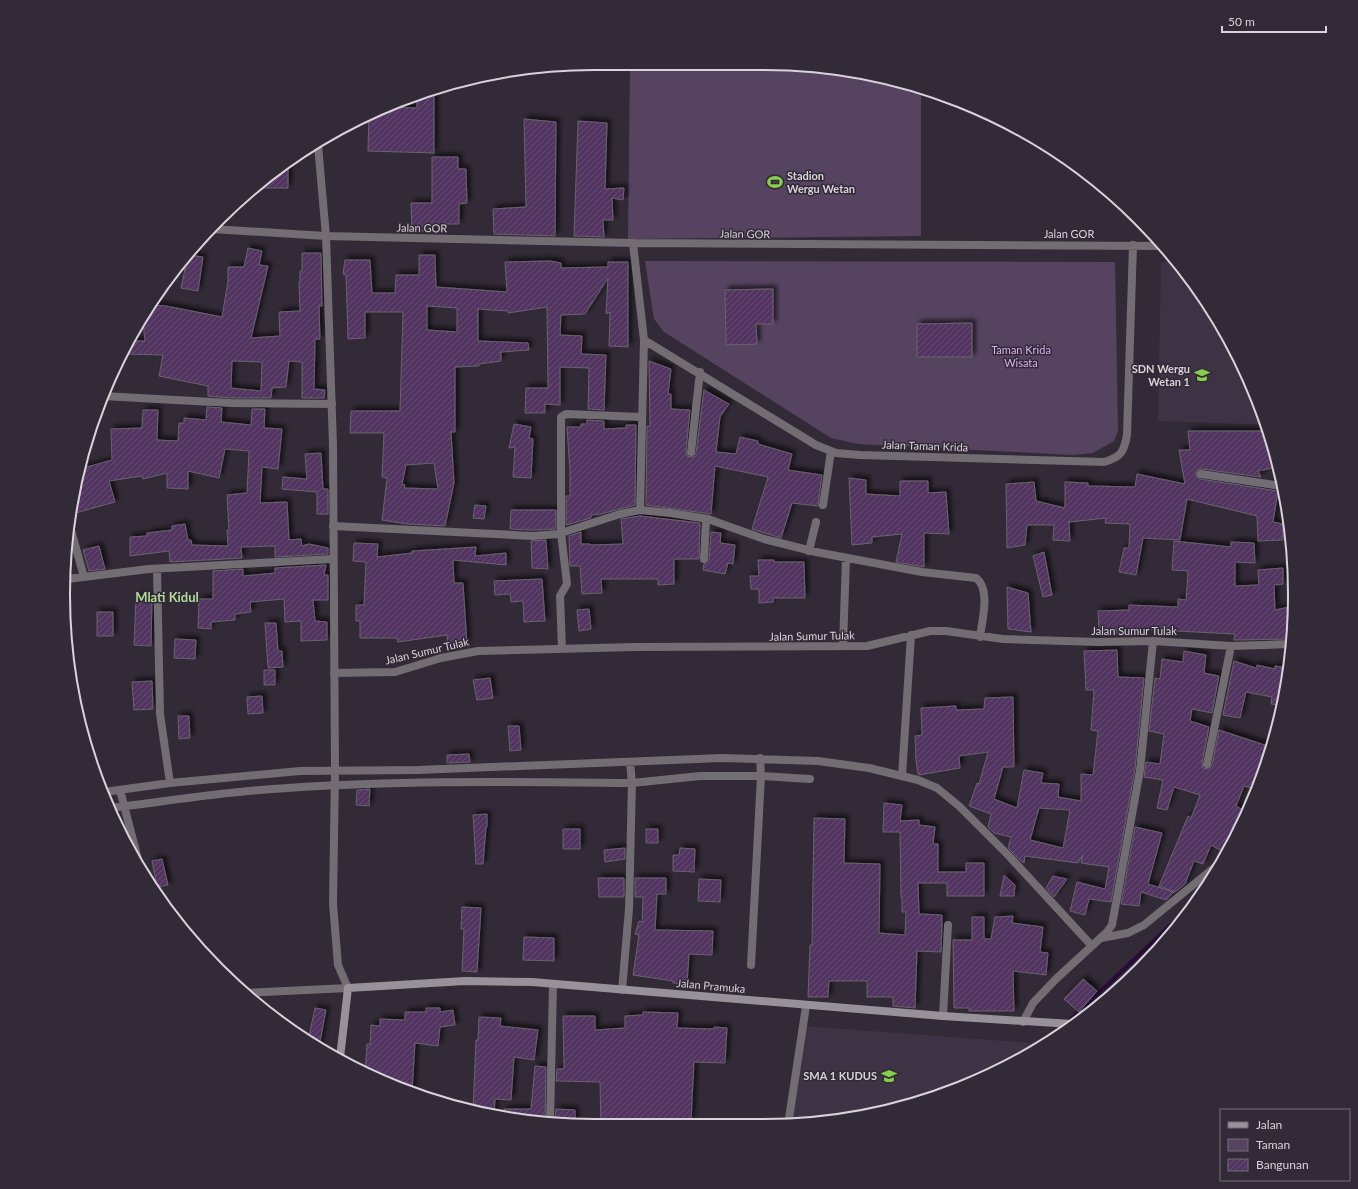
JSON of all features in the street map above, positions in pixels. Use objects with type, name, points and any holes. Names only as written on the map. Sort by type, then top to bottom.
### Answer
[{"type":"main road","name":"Jalan Pramuka","points":[[348,988],[465,981],[532,982],[806,1006],[1065,1024]]},
{"type":"main road","points":[[341,1053],[348,988]]},
{"type":"street","points":[[253,993],[348,988],[338,966],[333,904],[334,673],[332,404],[326,236],[318,148]]},
{"type":"street","name":"Jalan GOR","points":[[219,229],[326,236],[632,243],[868,246],[1155,246]]},
{"type":"street","points":[[632,243],[644,340],[640,510]]},
{"type":"street","name":"Jalan Taman Krida","points":[[644,340],[700,372],[816,444],[831,451],[860,455],[1104,462],[1117,458],[1125,447],[1127,435],[1133,245]]},
{"type":"street","points":[[691,452],[700,372]]},
{"type":"street","points":[[109,396],[231,403],[332,404]]},
{"type":"street","points":[[562,649],[560,596],[567,584],[561,533],[562,415],[641,417]]},
{"type":"street","points":[[823,505],[831,451]]},
{"type":"street","points":[[1201,474],[1276,485]]},
{"type":"street","points":[[333,526],[533,536],[561,533],[620,514],[640,510],[706,519],[764,539],[810,551],[922,572],[976,578],[981,583],[984,597],[980,637]]},
{"type":"street","points":[[704,559],[706,519]]},
{"type":"street","points":[[810,551],[816,522]]},
{"type":"street","points":[[73,537],[84,577]]},
{"type":"street","points":[[843,646],[846,558]]},
{"type":"street","points":[[70,579],[157,569],[333,559]]},
{"type":"street","points":[[157,569],[160,714],[170,783]]},
{"type":"street","name":"Jalan Sumur Tulak","points":[[334,673],[395,672],[441,658],[478,651],[873,645],[930,631],[946,631],[980,637],[1003,639],[1098,642],[1153,641],[1231,646],[1286,644]]},
{"type":"street","points":[[902,776],[911,636]]},
{"type":"street","points":[[1023,1022],[1033,1003],[1107,932],[1115,918],[1123,859],[1140,770],[1153,641]]},
{"type":"street","points":[[1207,764],[1231,646]]},
{"type":"street","points":[[114,804],[122,798],[170,783],[265,773],[630,764],[722,758],[761,761],[826,762],[869,768],[918,780],[937,788],[959,806],[1009,856],[1091,947]]},
{"type":"street","points":[[751,965],[761,761]]},
{"type":"street","points":[[622,990],[629,909],[632,781],[630,764]]},
{"type":"street","points":[[110,794],[122,798],[334,784],[632,781],[700,776],[761,774],[810,779]]},
{"type":"street","points":[[122,798],[135,847]]},
{"type":"street","points":[[1101,938],[1128,933],[1144,926],[1208,873]]},
{"type":"street","points":[[943,1016],[948,925]]},
{"type":"street","points":[[550,1117],[553,985]]},
{"type":"street","points":[[789,1118],[806,1006]]},
{"type":"shaded area","name":"SDN Wergu Wetan 1","points":[[1161,262],[1169,263],[1180,275],[1218,332],[1248,394],[1260,425],[1158,421]]},
{"type":"shaded area","name":"SMA 1 KUDUS","points":[[803,1026],[1035,1043],[995,1065],[932,1091],[866,1109],[832,1115],[790,1118]]},
{"type":"green space","name":"Stadion Wergu Wetan","points":[[630,70],[798,71],[832,74],[866,80],[921,95],[921,236],[628,239]]},
{"type":"green space","name":"Taman Krida Wisata","points":[[645,261],[1115,262],[1118,431],[1114,441],[1093,453],[1073,455],[858,444],[831,438],[664,332],[654,319]]},
{"type":"building","points":[[434,96],[434,153],[368,151],[369,121],[401,107],[417,108],[417,101]]},
{"type":"building","points":[[524,119],[556,122],[555,236],[494,234],[493,209],[526,207]]},
{"type":"building","points":[[578,121],[607,123],[605,189],[624,188],[623,200],[612,198],[613,220],[603,220],[604,237],[574,236]]},
{"type":"building","points":[[432,157],[458,157],[458,169],[466,169],[467,203],[459,204],[459,224],[431,224],[431,231],[412,231],[411,203],[432,203]]},
{"type":"building","points":[[288,169],[288,188],[263,188]]},
{"type":"building","points":[[248,248],[262,251],[259,265],[268,266],[251,338],[280,336],[279,312],[300,311],[299,282],[300,271],[302,271],[302,253],[321,253],[322,306],[319,306],[320,339],[315,339],[314,389],[325,390],[324,398],[302,398],[302,362],[289,361],[286,387],[272,388],[271,398],[231,398],[208,396],[208,386],[159,376],[163,355],[129,354],[135,341],[145,341],[143,326],[157,305],[222,317],[228,281],[228,267],[244,267]],"holes":[[[232,361],[262,362],[261,391],[231,388]]]},
{"type":"building","points":[[419,255],[435,255],[436,287],[507,292],[505,262],[550,261],[561,263],[561,268],[608,267],[608,262],[628,262],[628,347],[609,346],[610,312],[606,314],[608,278],[585,314],[561,315],[560,335],[582,336],[581,354],[606,355],[604,410],[588,409],[589,368],[560,367],[560,405],[545,404],[545,413],[525,413],[526,388],[548,388],[547,307],[508,313],[508,311],[478,309],[478,341],[528,343],[529,350],[501,352],[501,361],[479,364],[479,366],[455,367],[455,432],[451,432],[454,483],[445,526],[407,524],[382,520],[387,478],[382,477],[384,433],[350,433],[351,411],[400,411],[403,312],[365,312],[365,338],[348,339],[346,275],[343,274],[345,260],[370,260],[372,293],[395,293],[396,275],[419,275]],"holes":[[[427,306],[457,308],[457,332],[427,330]],[[434,463],[438,489],[404,488],[405,485],[402,484],[406,465]]]},
{"type":"building","points":[[194,256],[203,257],[198,291],[181,288],[186,266]]},
{"type":"building","points":[[773,289],[773,324],[756,324],[757,344],[726,345],[725,290]]},
{"type":"building","points":[[972,323],[972,357],[917,357],[917,324]]},
{"type":"building","points":[[649,361],[671,369],[668,394],[671,394],[671,409],[690,410],[686,451],[687,456],[693,457],[696,453],[704,390],[729,404],[720,417],[716,452],[736,454],[740,437],[758,441],[758,444],[792,454],[788,470],[822,475],[818,506],[792,503],[781,538],[752,529],[768,477],[715,466],[711,514],[646,505],[647,426],[650,426]]},
{"type":"building","points":[[207,407],[222,408],[221,422],[251,425],[252,409],[265,409],[264,428],[282,429],[278,469],[262,467],[260,503],[287,502],[289,540],[301,539],[302,546],[309,544],[328,548],[328,554],[275,557],[275,546],[241,547],[242,558],[170,562],[169,551],[130,556],[130,537],[147,536],[147,533],[172,530],[172,526],[185,524],[188,540],[191,540],[192,545],[228,546],[227,530],[229,530],[227,495],[247,493],[249,451],[225,449],[219,478],[188,471],[188,489],[167,488],[167,473],[143,479],[142,476],[109,481],[115,502],[76,513],[86,467],[112,460],[111,429],[142,428],[143,410],[158,410],[157,440],[178,441],[179,423],[184,423],[184,418],[206,420]]},
{"type":"building","points":[[587,420],[604,421],[604,429],[626,428],[626,425],[636,425],[635,505],[601,514],[591,515],[591,518],[566,525],[566,496],[570,496],[567,427],[581,427],[581,424],[587,424]]},
{"type":"building","points":[[514,424],[531,427],[529,438],[533,439],[531,478],[513,477],[515,447],[509,448]]},
{"type":"building","points":[[1188,431],[1262,431],[1272,468],[1258,471],[1261,477],[1202,469],[1197,470],[1196,476],[1200,479],[1278,491],[1273,522],[1283,524],[1283,540],[1258,541],[1257,516],[1187,499],[1180,540],[1143,538],[1136,575],[1119,572],[1124,548],[1129,548],[1130,524],[1105,523],[1106,518],[1069,522],[1070,541],[1053,540],[1054,525],[1027,525],[1025,545],[1007,548],[1006,484],[1034,482],[1036,501],[1065,508],[1065,482],[1088,483],[1088,486],[1135,487],[1137,474],[1185,484],[1179,450],[1190,450]]},
{"type":"building","points":[[321,453],[323,489],[328,489],[328,514],[317,514],[317,492],[282,489],[283,477],[307,479],[305,454]]},
{"type":"building","points":[[849,478],[866,480],[866,494],[900,496],[900,481],[928,481],[928,493],[946,492],[949,534],[924,533],[924,567],[896,562],[902,534],[872,537],[872,543],[852,545]]},
{"type":"building","points":[[475,505],[486,506],[484,519],[473,518]]},
{"type":"building","points":[[511,510],[556,510],[556,529],[510,529]]},
{"type":"building","points":[[640,516],[700,523],[699,559],[674,559],[674,584],[658,585],[658,579],[601,579],[602,593],[582,594],[580,566],[570,566],[569,536],[581,532],[581,544],[623,544],[621,519]]},
{"type":"building","points":[[711,532],[721,533],[720,543],[735,545],[733,564],[728,563],[725,574],[703,570],[704,564],[709,560]]},
{"type":"building","points":[[546,540],[548,569],[532,568],[531,541]]},
{"type":"building","points":[[1174,541],[1231,547],[1231,542],[1254,543],[1255,563],[1235,562],[1235,586],[1259,585],[1258,570],[1283,568],[1283,584],[1274,585],[1275,610],[1288,607],[1286,639],[1234,640],[1235,634],[1137,629],[1136,634],[1116,633],[1116,629],[1099,629],[1098,611],[1129,610],[1129,605],[1178,607],[1178,599],[1186,600],[1188,571],[1172,570]]},
{"type":"building","points":[[354,543],[378,544],[377,557],[412,553],[412,551],[476,547],[475,556],[506,553],[506,565],[453,560],[454,583],[463,583],[467,644],[448,646],[447,635],[398,642],[397,638],[360,638],[360,621],[356,621],[356,605],[364,605],[366,562],[353,561]]},
{"type":"building","points":[[99,546],[105,569],[89,571],[83,550]]},
{"type":"building","points":[[1044,552],[1052,595],[1043,597],[1033,556]]},
{"type":"building","points":[[758,560],[774,560],[774,562],[804,562],[805,598],[773,598],[773,602],[759,603],[759,589],[751,589],[750,576],[759,576]]},
{"type":"building","points":[[326,565],[324,575],[328,575],[328,600],[313,600],[315,621],[327,622],[327,640],[301,641],[301,621],[285,622],[284,599],[250,602],[251,612],[235,614],[235,620],[211,622],[211,629],[198,628],[199,599],[213,599],[213,571],[243,569],[243,576],[275,573],[275,568]]},
{"type":"building","points":[[542,579],[545,621],[524,622],[523,601],[511,602],[510,594],[495,595],[494,581]]},
{"type":"building","points":[[1007,587],[1028,593],[1031,632],[1008,629]]},
{"type":"building","points":[[136,597],[152,597],[151,646],[134,645]]},
{"type":"building","points":[[589,609],[591,629],[579,631],[577,610]]},
{"type":"building","points":[[97,612],[113,612],[113,636],[97,636]]},
{"type":"building","points":[[265,623],[276,623],[278,651],[282,651],[283,667],[268,668]]},
{"type":"building","points":[[175,639],[196,640],[195,659],[174,658]]},
{"type":"building","points":[[1117,650],[1118,677],[1144,678],[1135,769],[1111,902],[1089,899],[1085,915],[1070,911],[1077,882],[1105,889],[1109,867],[1081,863],[1083,855],[1078,863],[1025,856],[1024,863],[1021,861],[1008,848],[1011,837],[994,833],[988,827],[991,814],[969,806],[977,783],[979,784],[988,752],[959,756],[960,768],[919,775],[916,761],[915,736],[922,735],[921,708],[956,706],[956,710],[984,709],[985,698],[1013,697],[1014,767],[1003,767],[994,799],[1017,808],[1024,770],[1043,773],[1041,783],[1059,784],[1058,797],[1081,801],[1081,774],[1093,775],[1098,731],[1091,730],[1094,690],[1086,690],[1084,651]],"holes":[[[1039,808],[1070,810],[1063,848],[1030,840]]]},
{"type":"building","points":[[1184,651],[1206,655],[1204,673],[1219,676],[1212,713],[1192,709],[1190,721],[1209,727],[1202,763],[1203,768],[1208,769],[1212,765],[1219,730],[1265,745],[1251,788],[1244,786],[1236,806],[1242,809],[1221,851],[1211,845],[1203,864],[1194,861],[1185,884],[1175,892],[1159,886],[1188,816],[1191,818],[1200,795],[1174,787],[1167,810],[1157,808],[1163,780],[1144,777],[1146,762],[1160,764],[1164,734],[1149,731],[1155,678],[1160,679],[1162,659],[1183,662]]},
{"type":"building","points":[[1234,661],[1256,668],[1257,665],[1275,669],[1275,666],[1283,667],[1276,705],[1271,704],[1272,697],[1246,692],[1240,718],[1223,715]]},
{"type":"building","points":[[264,670],[275,670],[275,685],[264,685]]},
{"type":"building","points":[[490,678],[493,698],[477,700],[473,680]]},
{"type":"building","points":[[152,681],[153,709],[134,710],[132,682]]},
{"type":"building","points":[[262,696],[263,713],[248,714],[247,697]]},
{"type":"building","points":[[178,716],[189,716],[190,738],[179,739]]},
{"type":"building","points":[[508,726],[519,726],[521,750],[510,751]]},
{"type":"building","points":[[469,754],[470,762],[447,763],[447,755]]},
{"type":"building","points":[[370,789],[369,806],[356,805],[357,790]]},
{"type":"building","points":[[884,803],[902,805],[900,821],[919,820],[919,825],[935,827],[933,844],[938,844],[938,872],[966,872],[966,863],[984,863],[984,896],[947,896],[947,883],[918,883],[919,914],[942,915],[942,926],[941,952],[917,951],[915,1008],[893,1006],[893,997],[867,997],[867,981],[829,981],[828,997],[808,997],[810,945],[812,945],[814,818],[845,819],[844,863],[880,864],[879,933],[905,935],[906,912],[902,912],[901,898],[900,832],[883,832]]},
{"type":"building","points":[[487,814],[483,864],[476,864],[473,815]]},
{"type":"building","points":[[1135,827],[1162,833],[1148,884],[1174,892],[1166,900],[1141,892],[1139,906],[1121,904]]},
{"type":"building","points":[[563,829],[580,829],[580,849],[563,849]]},
{"type":"building","points":[[646,829],[658,829],[658,843],[646,843]]},
{"type":"building","points":[[625,848],[625,859],[605,862],[604,850]]},
{"type":"building","points":[[680,848],[695,849],[694,872],[673,871],[673,855],[679,855]]},
{"type":"building","points":[[162,859],[168,885],[158,886],[152,861]]},
{"type":"building","points":[[1004,875],[1015,885],[1014,896],[1000,896]]},
{"type":"building","points":[[1053,876],[1067,879],[1054,897],[1046,888]]},
{"type":"building","points":[[598,878],[624,878],[624,897],[599,897]]},
{"type":"building","points":[[635,878],[666,878],[666,894],[657,894],[655,930],[713,931],[712,955],[689,954],[687,984],[673,983],[673,981],[633,975],[639,935],[635,934],[639,921],[642,922],[643,897],[635,897]]},
{"type":"building","points":[[699,879],[721,880],[720,902],[698,901]]},
{"type":"building","points":[[462,907],[481,908],[477,972],[462,971],[464,929],[461,929]]},
{"type":"building","points":[[1013,916],[1012,923],[1043,927],[1040,952],[1048,953],[1046,975],[1013,971],[1014,1011],[969,1011],[969,1008],[954,1008],[953,940],[972,940],[972,917],[984,917],[984,939],[991,939],[995,917]]},
{"type":"building","points":[[524,937],[554,938],[554,961],[523,960]]},
{"type":"building","points":[[1083,979],[1097,991],[1079,1012],[1064,999]]},
{"type":"building","points":[[315,1008],[326,1010],[320,1042],[309,1035]]},
{"type":"building","points":[[426,1008],[440,1008],[440,1012],[453,1010],[455,1025],[440,1027],[438,1046],[415,1043],[412,1086],[365,1066],[367,1044],[370,1044],[371,1025],[380,1026],[380,1019],[405,1020],[405,1012],[426,1012]]},
{"type":"building","points":[[643,1012],[678,1013],[677,1028],[727,1028],[725,1063],[694,1062],[691,1119],[601,1119],[600,1082],[556,1081],[557,1069],[564,1069],[563,1016],[595,1016],[595,1030],[625,1028],[625,1016],[643,1015]]},
{"type":"building","points":[[479,1017],[501,1018],[500,1026],[538,1030],[534,1060],[514,1057],[511,1100],[495,1099],[494,1109],[473,1104],[476,1040],[478,1040]]},
{"type":"building","points":[[535,1066],[546,1067],[545,1117],[504,1111],[504,1109],[531,1109]]},
{"type":"building","points":[[556,1109],[575,1110],[575,1118],[555,1118]]},
{"type":"waterway","points":[[1069,1021],[1171,925]]},
{"type":"place","name":"Stadion Wergu Wetan","points":[[775,182]]},
{"type":"place","name":"SDN Wergu Wetan 1","points":[[1202,375]]},
{"type":"place","name":"SMA 1 KUDUS","points":[[889,1076]]},
{"type":"district","name":"Mlati Kidul","points":[[167,597]]}]
